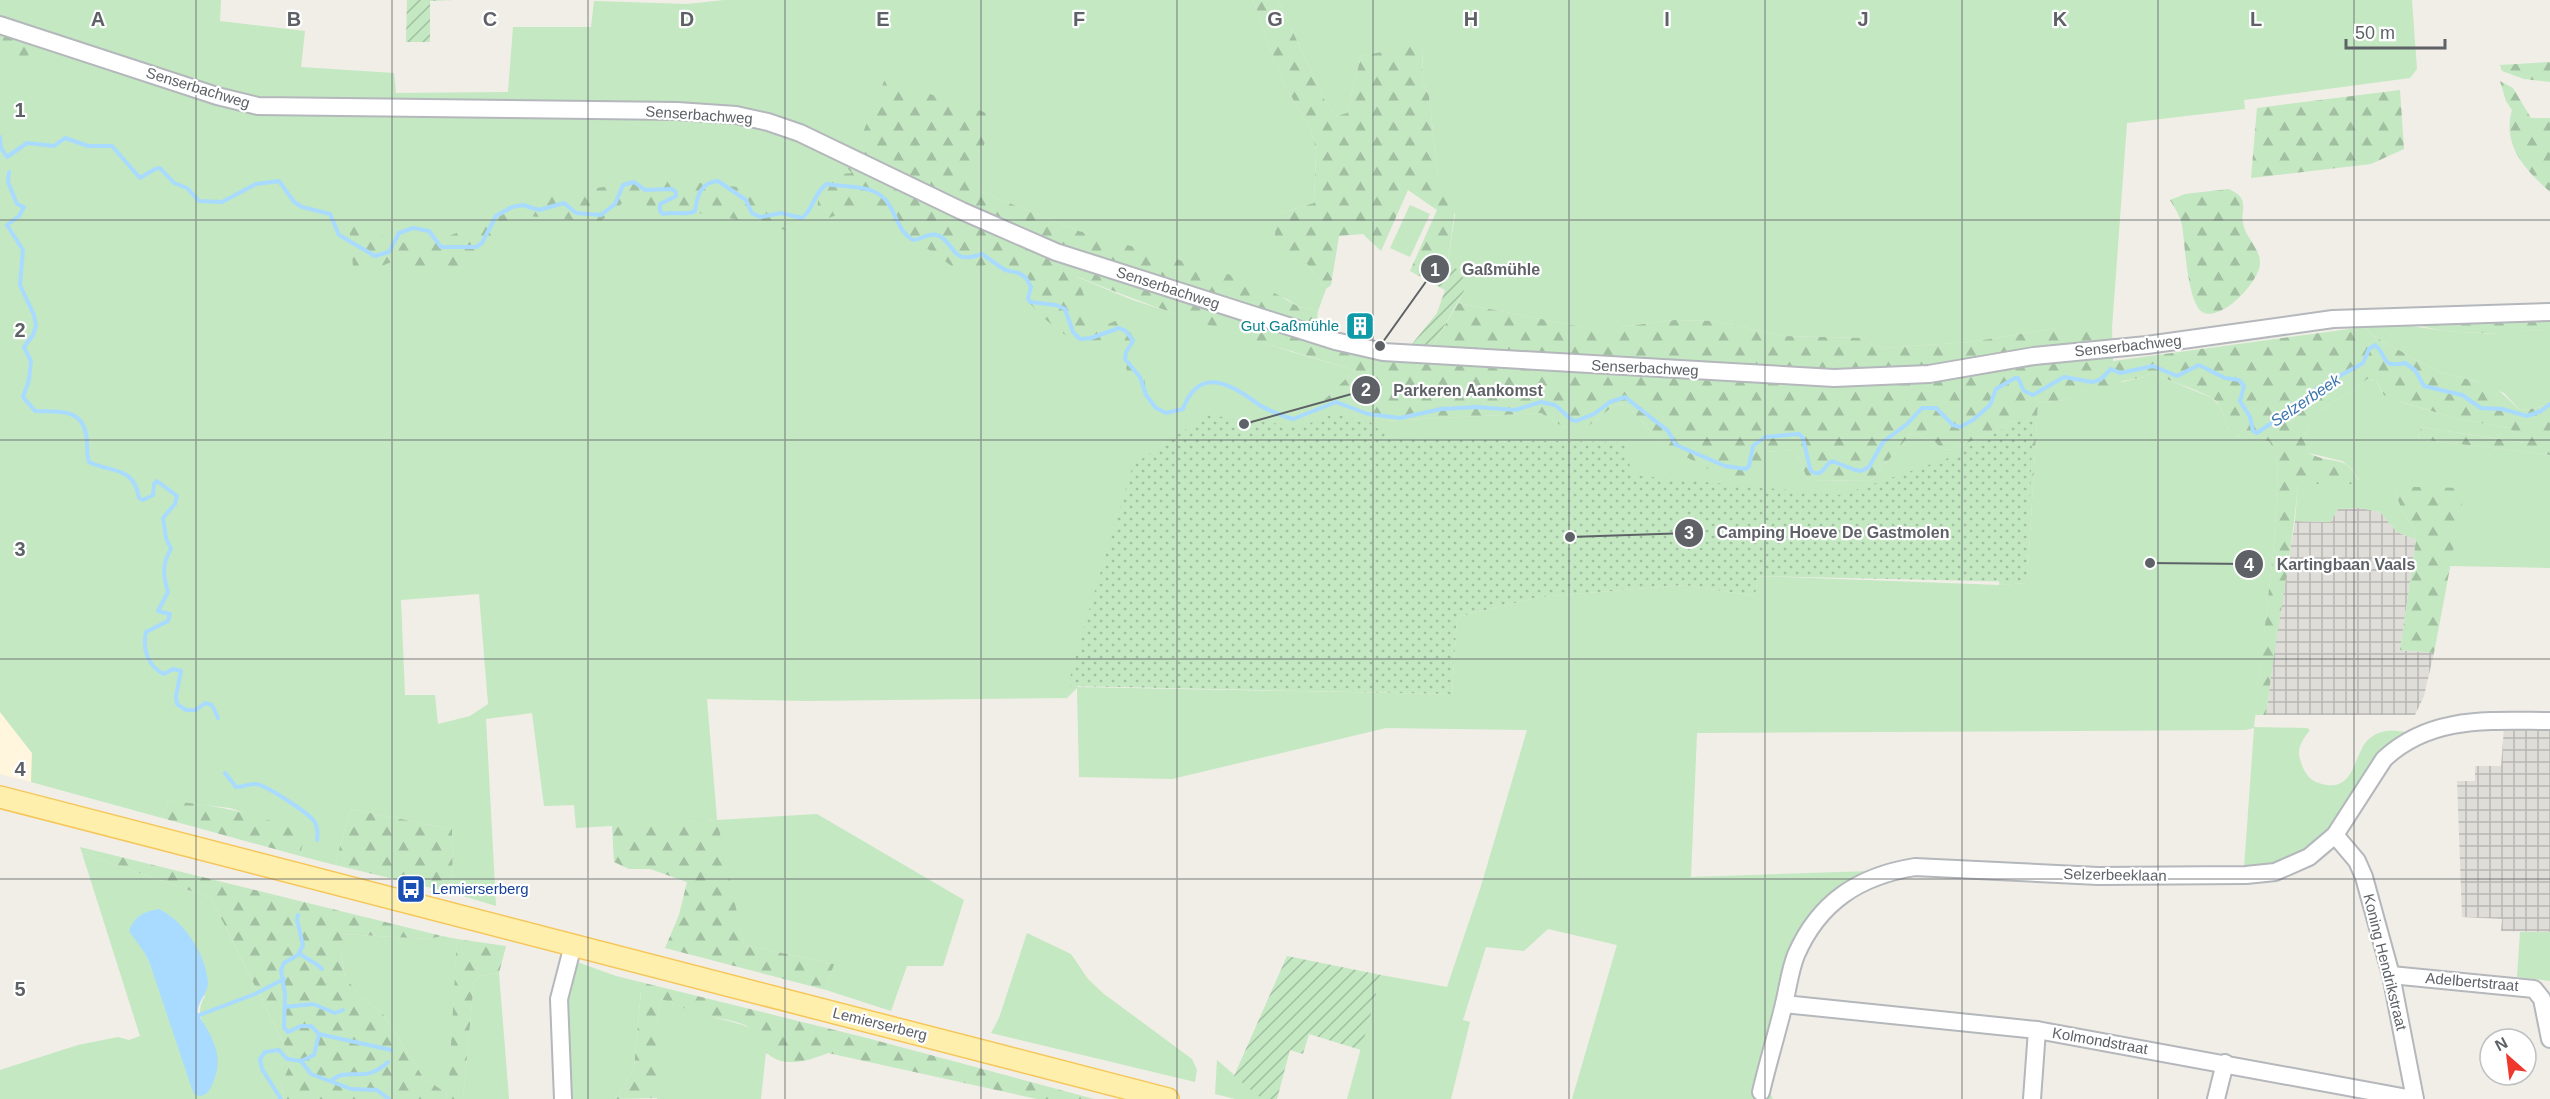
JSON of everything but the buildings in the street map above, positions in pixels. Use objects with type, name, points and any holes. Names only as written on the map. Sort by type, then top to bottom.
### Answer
[{"type":"main road","name":"Lemierserberg","points":[[0,797],[1168,1099]]},
{"type":"street","name":"Senserbachweg","points":[[0,25],[217,96],[258,106],[677,111],[736,115],[768,122],[800,133],[962,211],[1056,252],[1335,341],[1383,352],[1834,378],[1872,378],[1929,374],[2034,356],[2157,344],[2333,319],[2550,312]]},
{"type":"street","name":"Selzerbeeklaan","points":[[1761,1092],[1796,955],[1820,914],[1835,899],[1851,889],[1893,870],[1915,867],[2098,876],[2246,875],[2289,867],[2309,857],[2335,835],[2377,767],[2395,749],[2423,731],[2442,726],[2498,721],[2550,721]]},
{"type":"street","name":"Koning Hendrikstraat","points":[[2335,835],[2357,861],[2364,877],[2391,975],[2414,1099]]},
{"type":"street","points":[[563,1099],[559,1006],[564,975],[573,945]]},
{"type":"street","name":"Adelbertstraat","points":[[2391,975],[2534,989],[2542,999],[2550,1040]]},
{"type":"street","name":"Kolmondstraat","points":[[1784,1004],[2037,1030],[2414,1099]]},
{"type":"street","points":[[2032,1099],[2037,1030]]},
{"type":"street","points":[[2216,1099],[2225,1063]]},
{"type":"shaded area","points":[[2360,508],[2380,512],[2397,532],[2416,540],[2400,650],[2434,653],[2424,696],[2415,715],[2266,715],[2295,521],[2330,522],[2338,509]]},
{"type":"shaded area","points":[[0,712],[32,753],[31,782],[0,774]]},
{"type":"shaded area","points":[[2550,727],[2550,932],[2501,931],[2502,919],[2462,917],[2457,781],[2475,781],[2475,766],[2501,766],[2504,728]]},
{"type":"green space","points":[[0,0],[221,0],[220,21],[305,31],[301,67],[394,73],[396,93],[508,92],[513,27],[591,27],[594,1],[687,4],[724,0],[1253,0],[1282,80],[1311,131],[1316,149],[1314,203],[1277,214],[1307,264],[1326,289],[1318,311],[1299,307],[1287,299],[1079,231],[979,191],[885,79],[849,169],[1077,277],[1130,299],[1355,370],[1325,399],[1356,406],[1383,421],[1541,413],[1565,428],[1586,428],[1616,404],[1626,405],[1664,445],[1766,452],[1796,450],[1808,481],[1872,480],[1911,433],[1935,442],[1943,450],[1955,449],[2012,421],[2018,426],[1873,505],[1488,461],[1316,431],[1127,499],[1077,687],[1452,694],[1457,617],[1539,597],[1684,585],[1755,596],[1758,576],[1999,585],[2027,583],[2038,403],[2065,400],[2086,390],[2145,377],[2152,373],[2212,398],[2220,406],[2228,428],[2238,437],[2269,441],[2276,454],[2278,470],[2274,544],[2254,727],[2307,728],[2310,730],[2299,748],[2301,763],[2312,780],[2329,785],[2339,784],[2346,779],[2364,745],[2374,735],[2392,731],[2406,732],[2380,752],[2338,818],[2312,846],[2296,857],[2277,864],[2244,868],[2254,728],[2245,730],[1697,733],[1691,877],[1871,871],[1823,905],[1760,1075],[1773,1099],[1572,1099],[1617,945],[1548,929],[1524,951],[1486,947],[1463,1020],[1470,1022],[1451,1099],[1347,1099],[1381,975],[1447,987],[1481,886],[1527,730],[1386,728],[1172,779],[1079,777],[1077,688],[1067,698],[806,701],[707,699],[717,820],[817,814],[964,900],[943,966],[907,966],[891,1011],[826,990],[834,964],[744,945],[716,820],[576,828],[574,805],[544,806],[532,713],[486,719],[496,906],[453,893],[452,829],[350,809],[335,865],[300,856],[304,834],[230,808],[168,801],[162,818],[31,782],[32,753],[0,712],[0,49],[28,58],[0,33]],"holes":[[[479,594],[488,704],[470,716],[438,724],[435,695],[405,695],[401,600]]]},
{"type":"green space","points":[[407,0],[452,0],[430,1],[430,42],[406,42]]},
{"type":"green space","points":[[1253,0],[1278,0],[1326,103],[1337,116],[1347,113],[1361,56],[1423,44],[1422,79],[1429,96],[1438,176],[1448,185],[1456,201],[1448,261],[1410,271],[1437,210],[1408,190],[1381,251],[1363,234],[1339,236],[1331,285],[1326,289],[1307,264],[1274,245],[1277,214],[1314,203],[1316,149],[1311,131],[1282,80]]},
{"type":"green space","points":[[1278,0],[2412,0],[2417,69],[2410,78],[2244,100],[2245,109],[2127,123],[2112,328],[2057,328],[1971,342],[1882,348],[1863,338],[1783,336],[1716,321],[1675,320],[1620,327],[1583,327],[1458,303],[1464,291],[1462,274],[1448,261],[1455,215],[1448,185],[1438,176],[1429,96],[1422,79],[1423,45],[1361,56],[1347,113],[1337,116],[1326,103]]},
{"type":"green space","points":[[0,33],[30,43],[28,59],[0,49]]},
{"type":"green space","points":[[2550,62],[2550,82],[2524,79],[2502,71],[2500,65]]},
{"type":"green space","points":[[885,79],[993,115],[973,181],[979,191],[1079,231],[1255,282],[1299,307],[1318,311],[1314,340],[1430,351],[1458,303],[1583,327],[1620,327],[1675,320],[1716,321],[1783,336],[1863,338],[1882,348],[1971,342],[2057,328],[2112,328],[2113,361],[2364,327],[2373,336],[2439,372],[2494,386],[2520,410],[2537,408],[2550,403],[2550,455],[2418,439],[2421,427],[2524,443],[2520,436],[2509,428],[2458,419],[2392,399],[2384,395],[2376,380],[2367,379],[2323,409],[2307,428],[2305,439],[2309,453],[2338,461],[2350,467],[2360,484],[2298,484],[2266,715],[2255,715],[2274,544],[2278,470],[2276,454],[2269,441],[2244,439],[2232,432],[2228,428],[2220,406],[2205,394],[2152,373],[2145,377],[2123,381],[2104,391],[2093,393],[2086,390],[2065,400],[2038,403],[2027,583],[1999,585],[2018,426],[2012,421],[1955,449],[1943,450],[1935,442],[1911,433],[1872,480],[1808,481],[1796,450],[1766,452],[1758,480],[1727,479],[1664,445],[1626,405],[1616,404],[1586,428],[1565,428],[1541,413],[1383,421],[1355,406],[1324,400],[1355,370],[1215,327],[1078,277],[1095,330],[1133,313],[1148,402],[1132,383],[1115,340],[1073,341],[1041,316],[1009,279],[989,264],[960,272],[921,244],[889,232],[865,205],[817,222],[819,176],[852,173],[848,169]]},
{"type":"green space","points":[[2500,81],[2513,88],[2531,118],[2550,118],[2550,192],[2532,175],[2513,146],[2510,135],[2512,110],[2506,101]]},
{"type":"green space","points":[[2400,90],[2404,149],[2371,164],[2251,178],[2257,108]]},
{"type":"green space","points":[[661,179],[748,188],[804,234],[710,214],[652,210],[633,194],[600,222],[527,216],[462,266],[421,272],[399,259],[354,277],[349,224],[419,248],[554,194]]},
{"type":"green space","points":[[2229,189],[2242,200],[2243,223],[2259,256],[2259,269],[2248,287],[2231,304],[2212,314],[2204,313],[2198,308],[2190,287],[2182,225],[2170,200],[2185,194]]},
{"type":"green space","points":[[1410,205],[1430,214],[1410,257],[1390,248]]},
{"type":"green space","points":[[1448,261],[1463,277],[1464,291],[1430,351],[1420,350],[1412,344],[1437,313],[1445,290],[1410,271]]},
{"type":"green space","points":[[2550,316],[2550,331],[2526,330],[2500,334],[2444,331],[2420,326],[2381,330],[2371,325]]},
{"type":"green space","points":[[2373,322],[2381,330],[2412,326],[2444,331],[2495,334],[2526,330],[2550,331],[2550,403],[2537,408],[2520,410],[2504,393],[2479,382],[2439,372],[2373,336],[2364,327]]},
{"type":"green space","points":[[2367,379],[2376,380],[2382,392],[2401,402],[2458,419],[2509,428],[2525,443],[2421,427],[2418,439],[2550,455],[2550,568],[2449,566],[2464,488],[2394,488],[2416,540],[2397,532],[2380,512],[2360,508],[2338,509],[2330,522],[2295,521],[2298,484],[2359,480],[2352,469],[2342,461],[2309,453],[2305,439],[2307,428],[2323,409]]},
{"type":"green space","points":[[1336,414],[1370,422],[1390,436],[1417,439],[1624,442],[1632,475],[1841,495],[1946,459],[2022,419],[2033,417],[2027,582],[1758,576],[1755,596],[1684,585],[1539,597],[1457,617],[1452,694],[1068,686],[1133,465],[1207,415],[1305,427],[1315,420]]},
{"type":"green space","points":[[2394,488],[2465,488],[2434,653],[2400,650],[2416,540]]},
{"type":"green space","points":[[168,801],[238,812],[305,834],[300,856],[162,818]]},
{"type":"green space","points":[[350,809],[452,829],[453,893],[335,865]]},
{"type":"green space","points":[[717,820],[744,945],[834,964],[826,990],[665,948],[679,915],[687,882],[650,869],[629,869],[614,862],[612,825]]},
{"type":"green space","points":[[80,847],[442,936],[428,939],[344,934],[341,953],[345,977],[360,996],[383,1014],[423,1077],[443,1091],[448,1098],[457,939],[506,946],[499,973],[480,976],[474,982],[463,1099],[284,1099],[281,1085],[292,1060],[211,898],[82,853]]},
{"type":"green space","points":[[82,853],[211,898],[292,1060],[281,1085],[284,1099],[0,1099],[0,1070],[78,1045],[118,1037],[129,1040],[140,1036]],"holes":[[[144,952],[205,996],[200,1015],[215,1044],[150,964]]]},
{"type":"green space","points":[[2520,932],[2550,932],[2550,981],[2517,977]]},
{"type":"green space","points":[[1027,933],[1071,954],[1088,979],[1104,994],[1192,1059],[1197,1070],[1195,1082],[991,1033],[999,1018]]},
{"type":"green space","points":[[343,934],[428,939],[442,936],[457,939],[449,1099],[443,1091],[423,1077],[383,1014],[360,996],[345,977],[341,953]]},
{"type":"green space","points":[[1287,956],[1381,975],[1361,1050],[1309,1034],[1303,1054],[1290,1050],[1277,1099],[1262,1099],[1234,1076]]},
{"type":"green space","points":[[577,962],[616,976],[641,991],[634,1068],[615,1099],[563,1099],[561,1084],[568,987]]},
{"type":"green space","points":[[499,973],[509,1099],[463,1099],[474,982],[480,976]]},
{"type":"green space","points":[[616,976],[867,1038],[1094,1099],[1037,1099],[828,1053],[803,1061],[786,1062],[778,1060],[764,1050],[745,1025],[699,1013],[661,999],[657,1025],[657,1098],[615,1099],[634,1068],[641,992]]},
{"type":"green space","points":[[661,999],[753,1030],[766,1052],[761,1099],[657,1099],[657,1025]]},
{"type":"green space","points":[[1217,1060],[1262,1099],[1235,1099],[1215,1094]]},
{"type":"water","points":[[159,909],[185,930],[198,950],[206,972],[208,983],[198,1013],[211,1036],[218,1058],[214,1081],[206,1094],[202,1096],[195,1095],[192,1089],[150,964],[129,931],[140,915]]},
{"type":"waterway","name":"Selzerbeek","points":[[0,137],[1,148],[7,157],[27,143],[54,146],[65,138],[88,146],[112,146],[140,178],[160,168],[174,183],[187,188],[199,201],[222,202],[256,184],[279,181],[294,202],[302,207],[330,214],[339,235],[375,256],[389,252],[399,233],[413,228],[429,231],[441,247],[476,247],[482,243],[496,216],[512,207],[523,205],[539,210],[564,203],[576,213],[601,215],[615,204],[623,185],[634,182],[645,190],[672,189],[676,192],[676,196],[660,204],[660,211],[663,214],[695,211],[697,200],[704,187],[718,181],[746,200],[752,213],[760,217],[781,213],[802,218],[819,191],[827,184],[864,188],[882,196],[902,229],[913,240],[937,235],[943,238],[958,255],[971,257],[982,254],[1005,270],[1019,273],[1026,278],[1031,287],[1028,298],[1030,302],[1056,305],[1065,309],[1073,332],[1080,339],[1091,338],[1119,328],[1126,331],[1133,341],[1126,352],[1125,359],[1140,377],[1146,395],[1156,408],[1166,413],[1183,409],[1198,387],[1216,382],[1237,390],[1265,408],[1293,419],[1336,402],[1368,414],[1400,418],[1441,409],[1477,407],[1515,410],[1541,402],[1555,405],[1576,421],[1594,414],[1610,402],[1625,397],[1668,431],[1676,445],[1725,466],[1746,469],[1749,466],[1753,446],[1765,437],[1799,434],[1803,438],[1810,469],[1812,472],[1819,473],[1832,461],[1861,471],[1869,467],[1883,442],[1907,424],[1922,408],[1936,408],[1953,425],[1960,427],[1973,420],[1990,405],[1996,389],[2015,378],[2018,378],[2024,391],[2033,395],[2064,377],[2092,382],[2100,380],[2111,369],[2120,373],[2153,366],[2177,376],[2199,365],[2225,378],[2239,380],[2244,386],[2240,401],[2250,417],[2253,431],[2257,433],[2316,389],[2363,363],[2369,349],[2375,345],[2388,363],[2405,363],[2415,370],[2424,386],[2462,395],[2481,408],[2502,409],[2527,416],[2541,411],[2550,404]]},
{"type":"waterway","points":[[9,172],[8,182],[17,204],[24,207],[19,216],[7,225],[23,250],[20,285],[34,315],[36,326],[33,335],[24,347],[31,361],[29,380],[23,397],[35,411],[66,413],[79,419],[86,434],[89,462],[127,475],[132,480],[139,498],[143,500],[153,495],[154,484],[157,481],[177,496],[175,504],[163,518],[166,538],[171,549],[164,570],[168,592],[158,611],[170,614],[168,621],[146,632],[146,650],[150,662],[158,671],[164,674],[173,669],[181,671],[176,696],[177,704],[186,710],[196,710],[205,703],[212,705],[218,718]]},
{"type":"waterway","points":[[225,773],[236,787],[260,785],[295,806],[314,821],[317,840]]},
{"type":"waterway","points":[[281,1099],[262,1069],[260,1059],[265,1052],[279,1050],[287,1059],[301,1061],[314,1055],[319,1034],[311,1026],[301,1026],[288,1032],[284,1028],[285,994],[281,970],[284,963],[298,955],[303,945],[297,920],[298,915]]},
{"type":"waterway","points":[[299,953],[322,969]]},
{"type":"waterway","points":[[194,1017],[255,994],[284,979]]},
{"type":"waterway","points":[[285,1007],[313,1004],[335,1013],[343,1010]]},
{"type":"waterway","points":[[319,1034],[391,1050]]},
{"type":"waterway","points":[[301,1061],[311,1074],[351,1089],[377,1090],[389,1099]]},
{"type":"waterway","points":[[332,1080],[338,1076],[372,1073],[388,1062]]},
{"type":"place","name":"Gut Gaßmühle","points":[[1360,326]]},
{"type":"place","name":"Gaßmühle","points":[[1380,346]]},
{"type":"place","name":"Parkeren Aankomst","points":[[1244,424]]},
{"type":"place","name":"Camping Hoeve De Gastmolen","points":[[1570,537]]},
{"type":"place","name":"Kartingbaan Vaals","points":[[2150,563]]},
{"type":"place","name":"Lemierserberg","points":[[411,889]]}]
